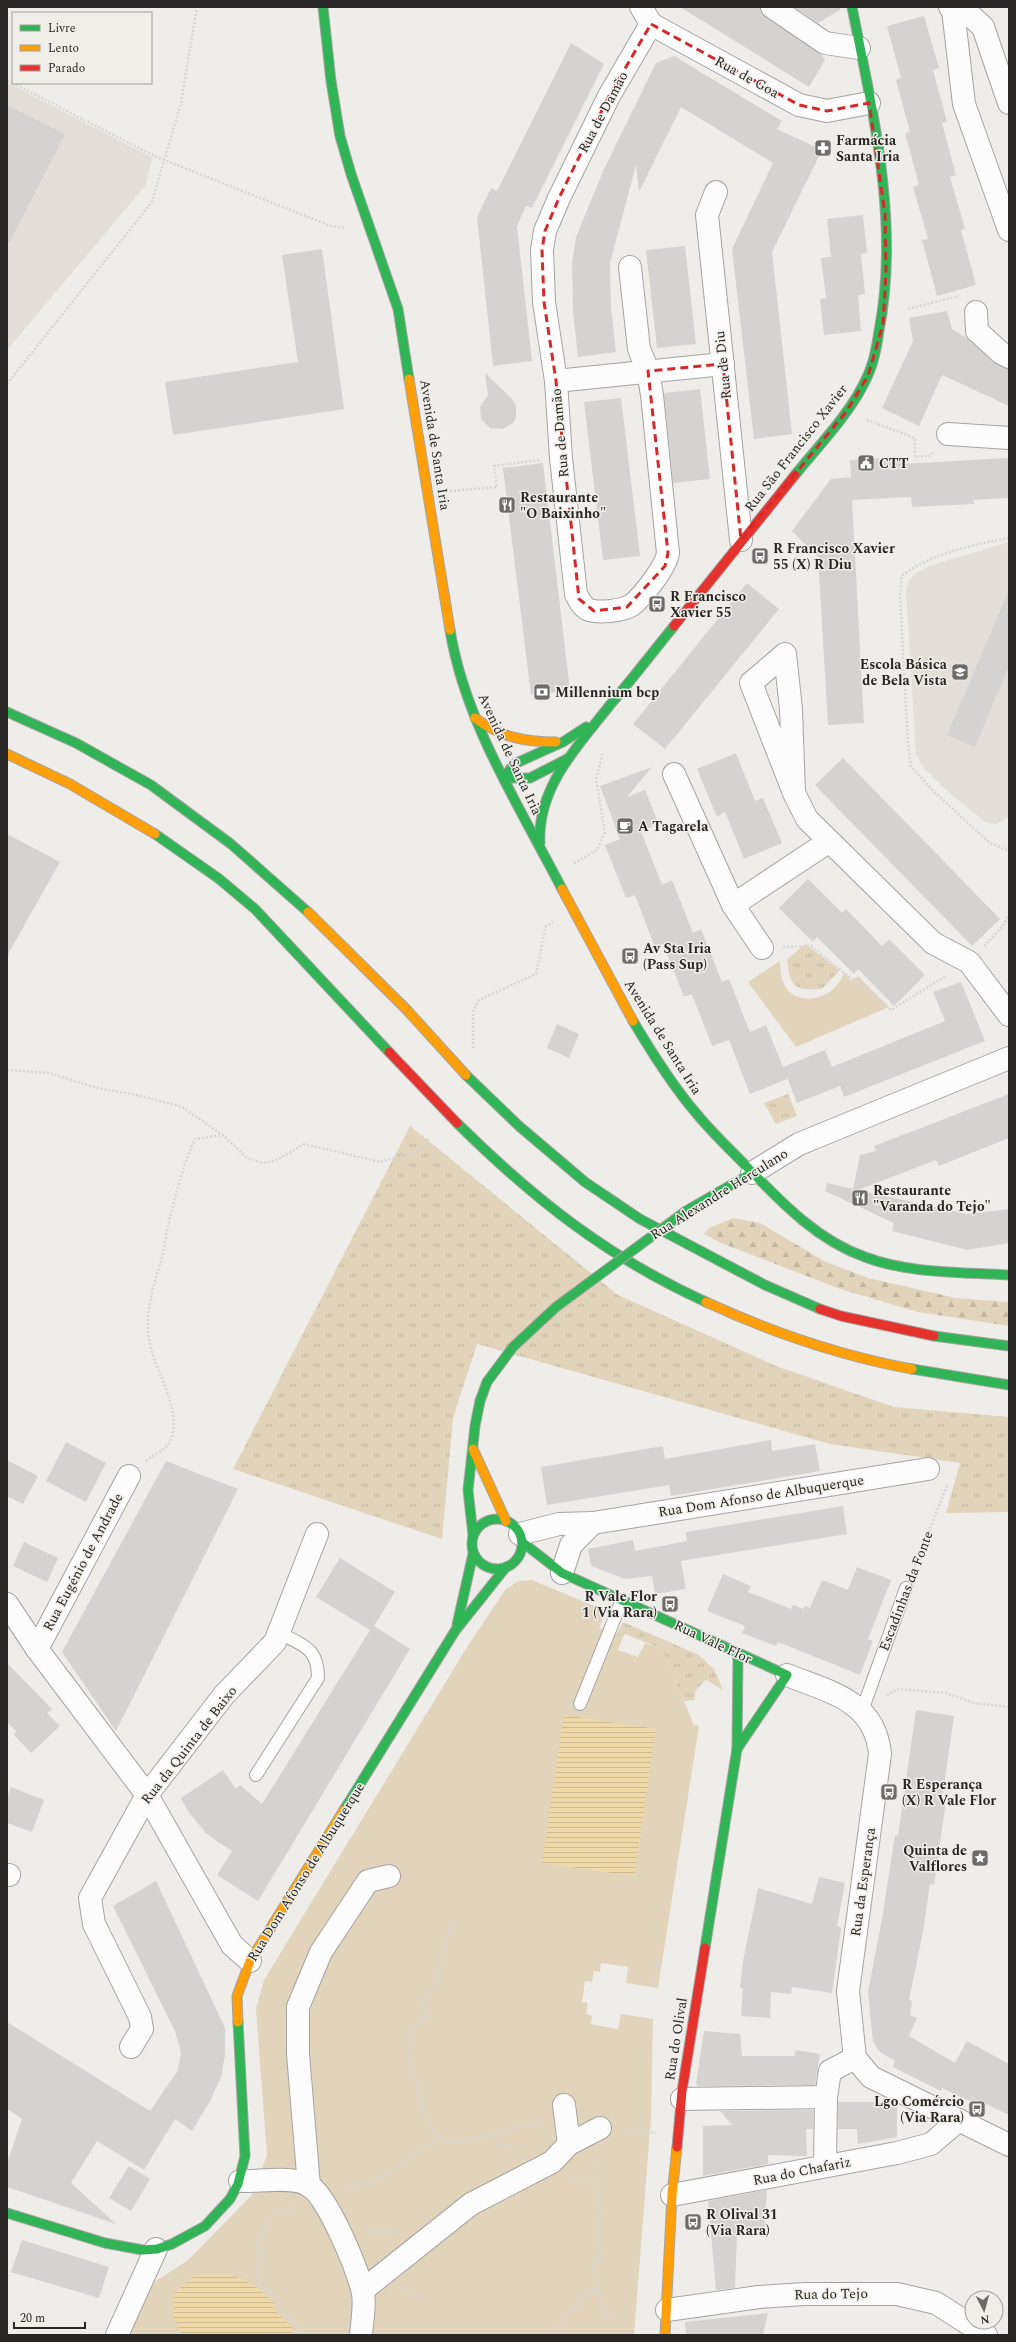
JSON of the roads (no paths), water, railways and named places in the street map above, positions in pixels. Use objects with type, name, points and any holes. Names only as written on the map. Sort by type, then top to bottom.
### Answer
[{"type":"main road","name":"Avenida de Santa Iria","points":[[323,7],[332,96],[338,126],[346,156],[387,269],[398,309],[454,654],[474,717],[597,957],[655,1054],[702,1120],[728,1150],[752,1172],[775,1197],[815,1232],[864,1258],[901,1267],[1009,1275]]},
{"type":"main road","name":"Rua São Francisco Xavier","points":[[540,847],[538,826],[544,801],[568,758],[603,716],[741,540],[846,412],[868,376],[883,324],[886,272],[885,214],[869,103],[852,7]]},
{"type":"main road","points":[[7,712],[76,743],[151,785],[231,844],[310,914],[406,1009],[485,1095],[563,1164],[609,1199],[672,1237],[813,1306],[841,1316],[909,1332],[960,1341],[1009,1346]]},
{"type":"main road","name":"Rua São Francisco Xavier","points":[[568,758],[534,779],[518,780],[504,778],[514,764],[563,742],[603,716]]},
{"type":"main road","points":[[474,717],[493,732],[517,740],[563,742]]},
{"type":"main road","points":[[7,754],[60,778],[164,839],[246,901],[467,1132],[545,1204],[612,1253],[676,1289],[787,1334],[898,1366],[947,1376],[1009,1385]]},
{"type":"main road","name":"Rua Alexandre Herculano","points":[[473,1535],[468,1490],[480,1402],[487,1382],[516,1344],[607,1268],[686,1212],[752,1172]]},
{"type":"main road","points":[[473,1449],[516,1532],[519,1557],[510,1565]]},
{"type":"main road","points":[[526,1565],[510,1565],[499,1569],[483,1566],[473,1554],[471,1541],[477,1528],[490,1520],[516,1532],[562,1573]]},
{"type":"main road","name":"Rua Dom Afonso de Albuquerque","points":[[455,1631],[473,1554]]},
{"type":"main road","name":"Rua Dom Afonso de Albuquerque","points":[[7,2214],[118,2246],[156,2249],[197,2234],[227,2207],[240,2181],[245,2156],[237,1996],[250,1961],[455,1631],[510,1565]]},
{"type":"main road","points":[[540,1568],[562,1573]]},
{"type":"main road","name":"Rua Vale Flor","points":[[562,1573],[787,1675]]},
{"type":"main road","name":"Rua do Olival","points":[[665,2335],[672,2195],[682,2099],[737,1749],[738,1654]]},
{"type":"main road","name":"Rua do Olival","points":[[737,1749],[787,1675]]},
{"type":"street","points":[[772,7],[825,43],[859,48]]},
{"type":"street","points":[[952,8],[972,17],[983,27],[1009,103]]},
{"type":"street","points":[[952,8],[964,104],[1009,230]]},
{"type":"street","name":"Rua de Goa","points":[[646,16],[799,105],[827,110],[869,103]]},
{"type":"street","name":"Rua de Damão","points":[[630,267],[639,349],[648,371],[668,553],[665,566],[634,603],[623,609],[590,610],[582,605],[576,594],[562,458],[556,381],[544,302],[542,250],[545,231],[559,198],[646,16]]},
{"type":"street","name":"Rua de Diu","points":[[716,192],[707,215],[741,540]]},
{"type":"street","points":[[976,312],[977,332],[1001,353],[1009,357]]},
{"type":"street","points":[[556,381],[723,364]]},
{"type":"street","points":[[948,434],[1009,438]]},
{"type":"street","points":[[794,793],[791,709],[785,654],[751,684],[794,793],[807,820],[932,943],[969,962],[1009,1015]]},
{"type":"street","points":[[674,774],[733,906],[762,948]]},
{"type":"street","points":[[733,906],[828,842]]},
{"type":"street","name":"Rua Alexandre Herculano","points":[[752,1172],[799,1144],[1009,1058]]},
{"type":"street","name":"Rua Dom Afonso de Albuquerque","points":[[516,1532],[559,1524],[593,1523],[928,1468]]},
{"type":"street","name":"Rua Eugénio de Andrade","points":[[37,1649],[129,1476]]},
{"type":"street","points":[[562,1573],[571,1545],[593,1523]]},
{"type":"street","name":"Rua da Quinta de Baixo","points":[[131,2047],[142,2029],[140,2017],[94,1924],[90,1898],[147,1795],[224,1696],[275,1642],[280,1633],[317,1534]]},
{"type":"street","points":[[7,1604],[37,1649],[147,1795],[232,1945],[250,1961]]},
{"type":"street","name":"Rua Vale Flor","points":[[787,1675],[849,1700],[862,1710]]},
{"type":"street","name":"Rua da Esperança","points":[[856,2058],[848,1991],[880,1754],[878,1738],[862,1710]]},
{"type":"street","points":[[309,2186],[298,2054],[298,2006],[321,1952],[368,1881],[389,1876]]},
{"type":"street","points":[[825,2166],[826,2097],[830,2071],[856,2058],[871,2077],[1009,2145]]},
{"type":"street","points":[[682,2099],[826,2097]]},
{"type":"street","points":[[565,2110],[569,2144]]},
{"type":"street","name":"Rua do Chafariz","points":[[672,2195],[931,2144],[959,2120]]},
{"type":"street","points":[[363,2290],[471,2204],[552,2162],[569,2144],[600,2128]]},
{"type":"street","points":[[240,2181],[288,2180],[309,2186],[323,2203],[339,2232],[363,2290],[361,2335]]},
{"type":"street","points":[[120,2334],[156,2249]]},
{"type":"street","name":"Rua do Tejo","points":[[667,2310],[766,2296],[805,2294],[897,2294],[936,2303],[986,2335]]},
{"type":"lane","name":"Escadinhas da Fonte","points":[[862,1710],[906,1588]]},
{"type":"lane","points":[[580,1704],[622,1600]]},
{"type":"lane","points":[[256,1775],[318,1678],[318,1666],[312,1651],[280,1633]]},
{"type":"place","name":"Farmácia Santa Iria","points":[[823,148]]},
{"type":"place","name":"CTT","points":[[866,463]]},
{"type":"place","name":"Restaurante \"O Baixinho\"","points":[[507,505]]},
{"type":"place","name":"R Francisco Xavier 55 (X) R Diu","points":[[760,556]]},
{"type":"place","name":"R Francisco Xavier 55","points":[[657,604]]},
{"type":"place","name":"Escola Básica de Bela Vista","points":[[960,672]]},
{"type":"place","name":"Millennium bcp","points":[[542,692]]},
{"type":"place","name":"A Tagarela","points":[[625,826]]},
{"type":"place","name":"Av Sta Iria (Pass Sup)","points":[[630,956]]},
{"type":"place","name":"Restaurante \"Varanda do Tejo\"","points":[[860,1198]]},
{"type":"place","name":"R Vale Flor 1 (Via Rara)","points":[[670,1604]]},
{"type":"place","name":"R Esperança (X) R Vale Flor","points":[[889,1792]]},
{"type":"place","name":"Quinta de Valflores","points":[[980,1858]]},
{"type":"place","name":"Lgo Comércio (Via Rara)","points":[[977,2109]]},
{"type":"place","name":"R Olival 31 (Via Rara)","points":[[693,2222]]}]
